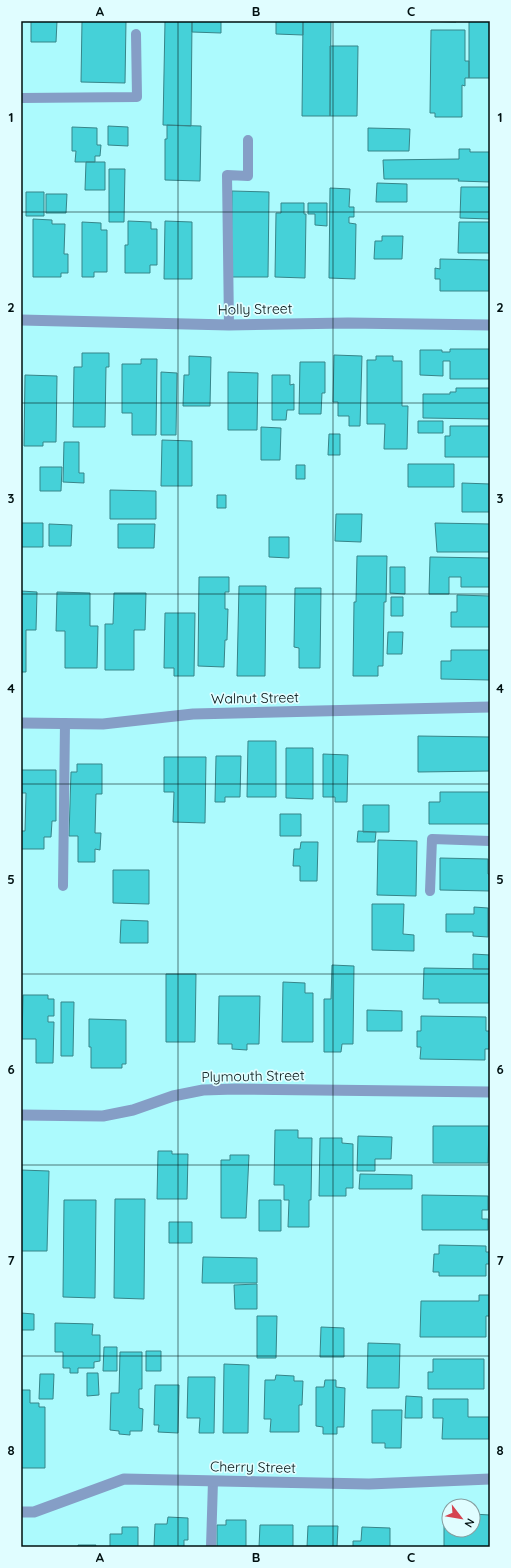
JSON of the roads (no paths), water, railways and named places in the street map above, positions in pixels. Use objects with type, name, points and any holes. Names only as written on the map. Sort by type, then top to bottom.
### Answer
[{"type":"street","name":"Holly Street","points":[[21,320],[229,325],[348,323],[490,324]]},
{"type":"street","name":"Walnut Street","points":[[21,723],[103,724],[193,714],[490,707]]},
{"type":"street","name":"Plymouth Street","points":[[21,1115],[103,1116],[133,1110],[173,1096],[211,1090],[490,1092]]},
{"type":"street","name":"Cherry Street","points":[[21,1512],[34,1512],[124,1479],[368,1484],[490,1479]]},
{"type":"lane","points":[[21,98],[137,97],[136,34]]},
{"type":"lane","points":[[229,325],[227,175],[248,176],[248,140]]},
{"type":"lane","points":[[63,886],[65,723]]},
{"type":"lane","points":[[430,891],[432,839],[490,841]]},
{"type":"lane","points":[[211,1547],[213,1481]]}]
